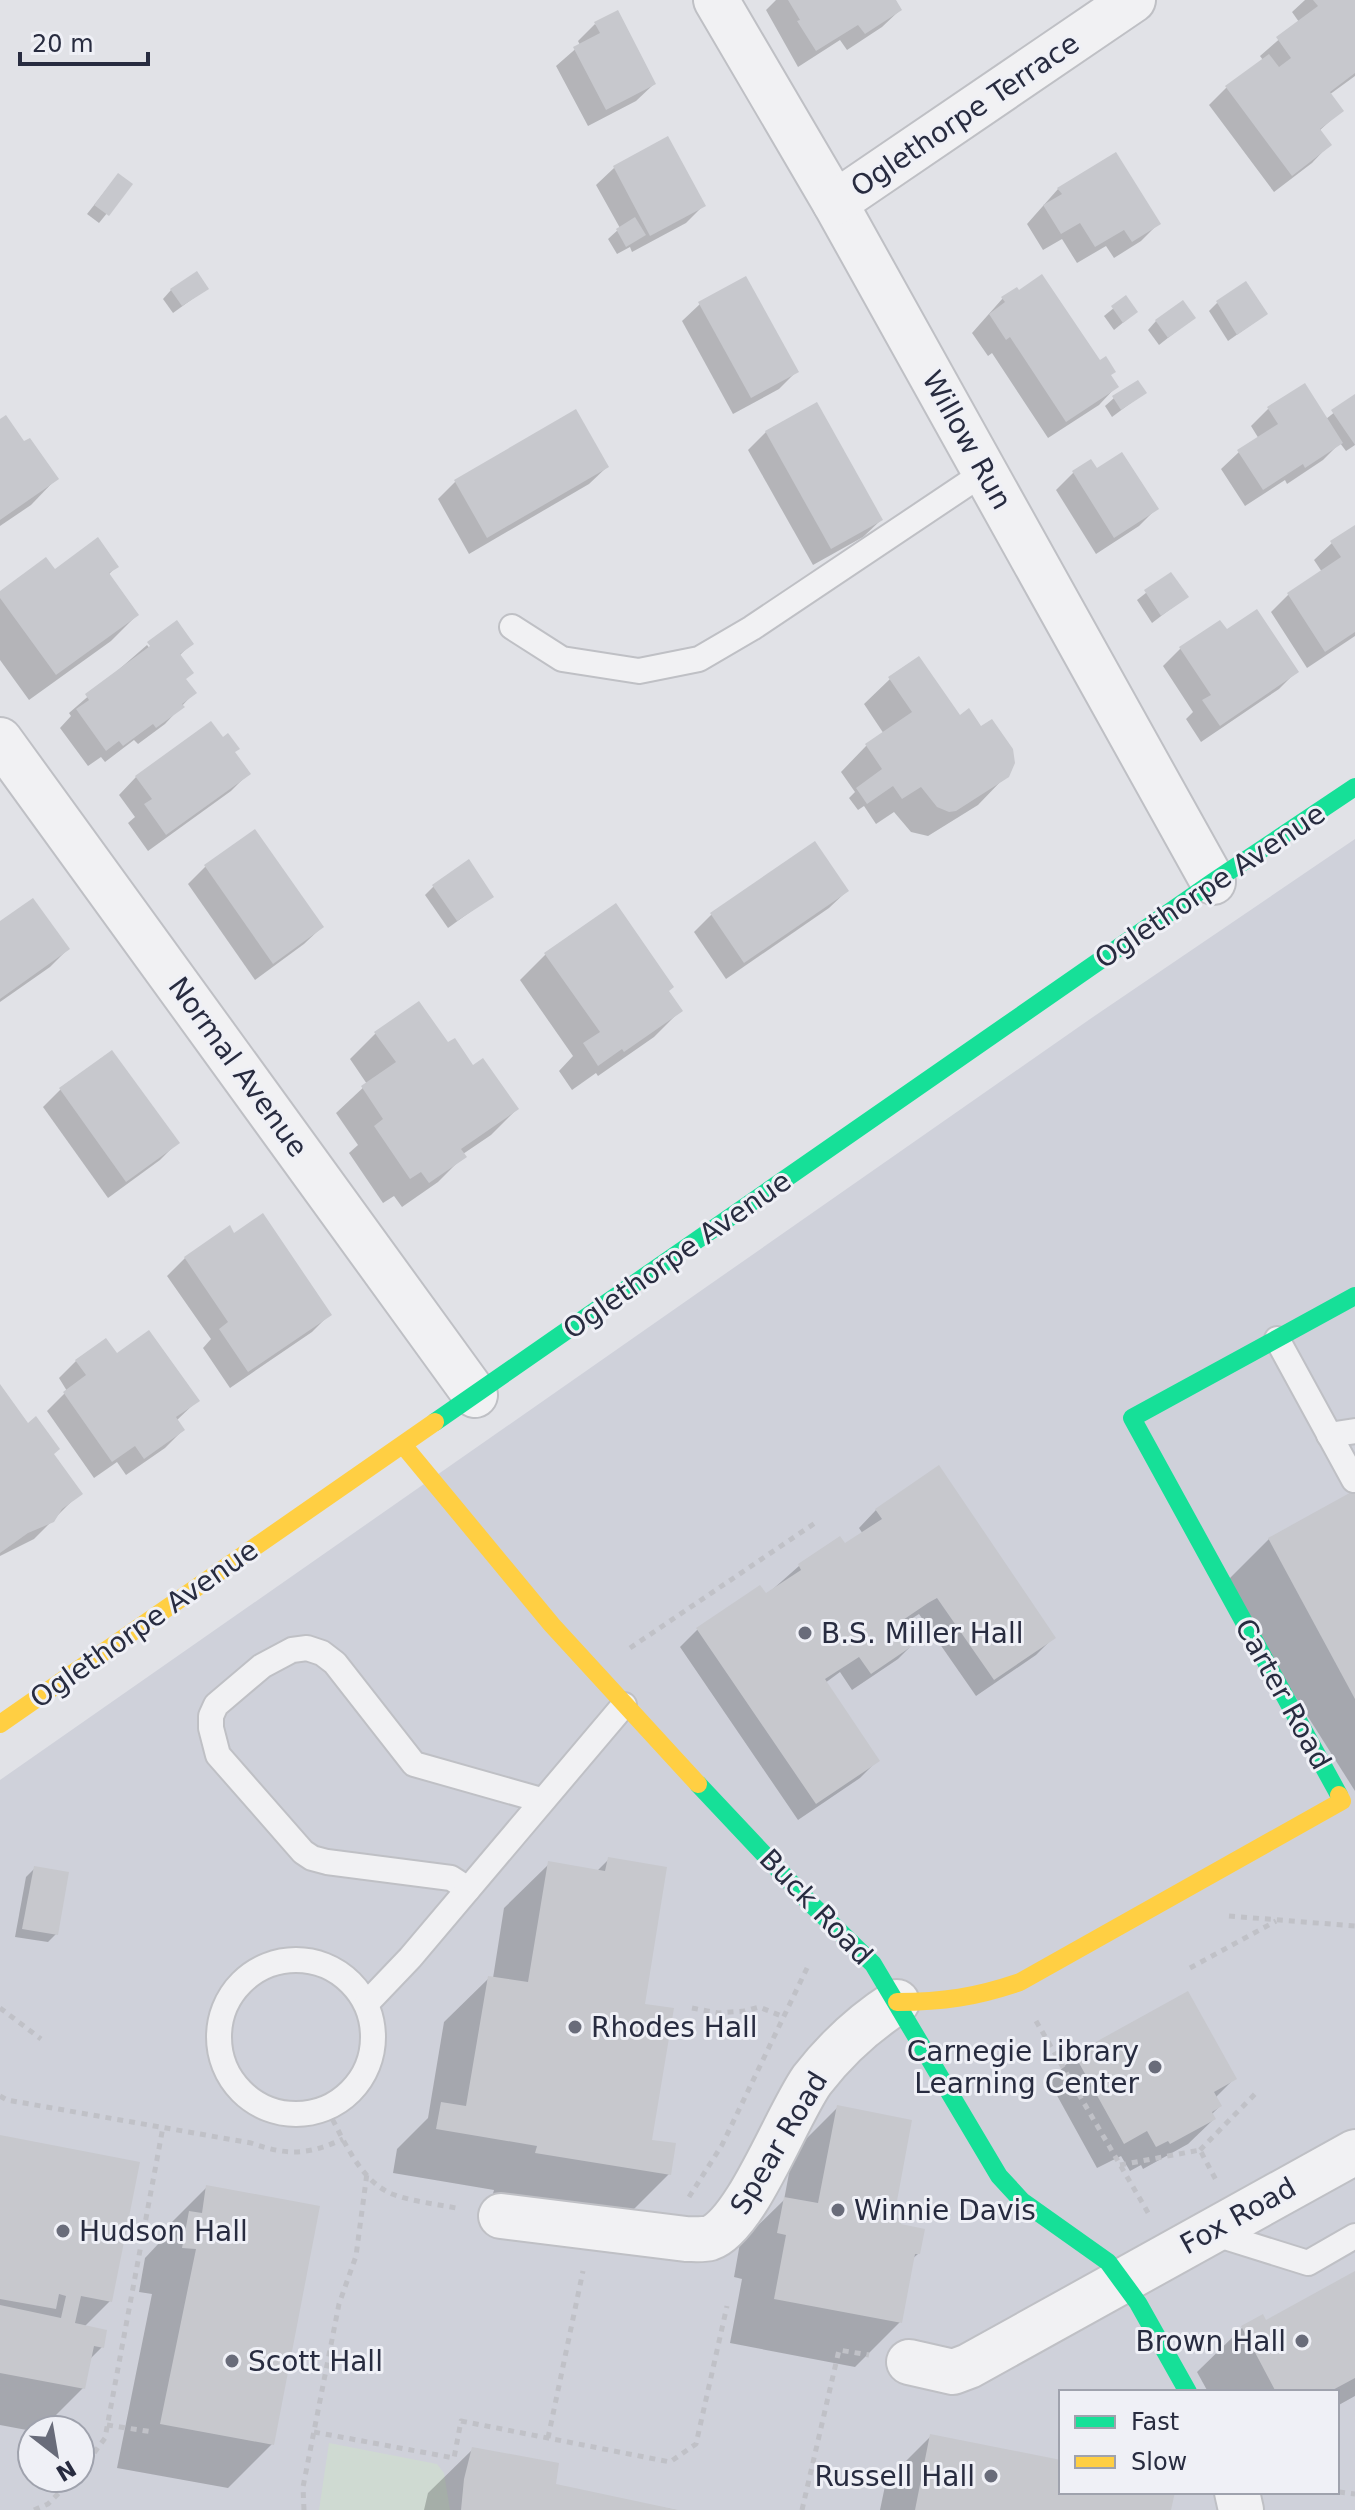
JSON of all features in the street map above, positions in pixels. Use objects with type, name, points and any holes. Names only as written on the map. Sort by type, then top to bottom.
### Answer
[{"type":"street","name":"Willow Run","points":[[716,0],[835,203],[1213,882]]},
{"type":"street","name":"Oglethorpe Terrace","points":[[835,203],[1133,0]]},
{"type":"street","name":"Normal Avenue","points":[[0,740],[475,1395]]},
{"type":"street","name":"Oglethorpe Avenue","points":[[0,1724],[1213,882],[1355,787]]},
{"type":"street","name":"Carter Road","points":[[897,2002],[940,2002],[979,1996],[1020,1982],[1342,1801],[1132,1418],[1355,1296]]},
{"type":"street","name":"Buck Road","points":[[403,1445],[484,1545],[624,1705],[808,1901],[873,1964],[999,2176],[1022,2201],[1108,2262],[1138,2303],[1187,2390]]},
{"type":"street","name":"Spear Road","points":[[501,2216],[697,2240],[711,2238],[739,2214],[789,2116],[812,2081],[841,2046],[870,2019],[897,2002]]},
{"type":"street","name":"Fox Road","points":[[909,2362],[953,2372],[969,2366],[1355,2152]]},
{"type":"lane","points":[[512,627],[562,659],[639,671],[699,659],[752,628],[985,472]]},
{"type":"lane","points":[[1277,1339],[1354,1480]]},
{"type":"lane","points":[[1329,1435],[1355,1431]]},
{"type":"lane","points":[[468,1889],[451,1878],[327,1862],[303,1852],[218,1755],[212,1742],[211,1728],[211,1716],[216,1705],[262,1666],[292,1650],[307,1648],[322,1653],[335,1663],[414,1764],[541,1800]]},
{"type":"lane","points":[[367,2003],[410,1958],[624,1705]]},
{"type":"lane","points":[[309,1960],[332,1968],[353,1983],[367,2003],[374,2028],[373,2052],[364,2076],[348,2095],[327,2109],[306,2114],[284,2114],[263,2108],[244,2095],[230,2078],[221,2055],[219,2030],[225,2005],[239,1985],[259,1969],[283,1961],[309,1960]]},
{"type":"lane","points":[[1209,2232],[1308,2263],[1355,2236]]},
{"type":"path","points":[[617,1656],[815,1523]]},
{"type":"path","points":[[1165,1900],[1174,1911],[1355,1926]]},
{"type":"path","points":[[1190,1968],[1277,1920]]},
{"type":"path","points":[[660,2236],[722,2145],[812,1960]]},
{"type":"path","points":[[692,2008],[718,2013],[759,2007],[784,2017]]},
{"type":"path","points":[[0,2008],[41,2039]]},
{"type":"path","points":[[1034,2017],[1151,2217]]},
{"type":"path","points":[[1120,2165],[1200,2150],[1256,2093]]},
{"type":"path","points":[[0,2096],[7,2100],[251,2143],[277,2152],[316,2151],[343,2139]]},
{"type":"path","points":[[327,2109],[367,2173],[390,2193],[501,2216]]},
{"type":"path","points":[[96,2450],[105,2438],[163,2127]]},
{"type":"path","points":[[1200,2150],[1220,2187]]},
{"type":"path","points":[[304,2510],[303,2487],[339,2304],[356,2256],[367,2173]]},
{"type":"path","points":[[548,2438],[584,2267]]},
{"type":"path","points":[[314,2432],[454,2458],[461,2421],[670,2462],[696,2444],[727,2306]]},
{"type":"path","points":[[802,2510],[839,2350],[909,2362]]},
{"type":"path","points":[[107,2425],[153,2432]]},
{"type":"path","points":[[1339,2492],[1355,2494]]},
{"type":"path","points":[[34,2510],[48,2504],[58,2494]]},
{"type":"shaded area","points":[[1355,839],[1355,2510],[0,2510],[0,1780],[1093,1017]]},
{"type":"shaded area","points":[[329,2443],[437,2464],[444,2473],[450,2510],[319,2510]]},
{"type":"building","points":[[788,0],[896,0],[902,10],[865,34],[858,25],[816,51]]},
{"type":"building","points":[[1313,0],[1355,0],[1355,73],[1330,92],[1344,111],[1320,129],[1332,145],[1292,176],[1225,86],[1269,54],[1279,67],[1291,58],[1276,37],[1318,6]]},
{"type":"building","points":[[618,10],[656,84],[606,110],[573,47],[600,33],[594,22]]},
{"type":"building","points":[[668,136],[706,206],[650,236],[613,166]]},
{"type":"building","points":[[1116,152],[1161,224],[1132,242],[1124,230],[1095,247],[1080,223],[1061,234],[1043,205],[1062,194],[1057,188]]},
{"type":"building","points":[[118,173],[133,184],[109,216],[94,205]]},
{"type":"building","points":[[635,217],[646,235],[626,247],[616,229]]},
{"type":"building","points":[[197,271],[209,289],[182,306],[170,289]]},
{"type":"building","points":[[1042,274],[1100,360],[1106,356],[1116,372],[1111,375],[1119,387],[1066,422],[1010,337],[1006,340],[989,314],[1005,302],[1001,297],[1017,287],[1019,290]]},
{"type":"building","points":[[746,276],[799,372],[751,398],[698,302]]},
{"type":"building","points":[[1246,281],[1268,314],[1237,335],[1216,301]]},
{"type":"building","points":[[1126,295],[1138,312],[1123,323],[1111,306]]},
{"type":"building","points":[[1183,300],[1196,318],[1168,338],[1155,320]]},
{"type":"building","points":[[1138,380],[1147,393],[1121,410],[1112,396]]},
{"type":"building","points":[[1305,383],[1343,443],[1263,490],[1237,450],[1278,424],[1267,407]]},
{"type":"building","points":[[1355,394],[1355,445],[1331,410]]},
{"type":"building","points":[[817,402],[883,520],[831,549],[765,431]]},
{"type":"building","points":[[576,409],[609,467],[487,538],[454,480]]},
{"type":"building","points":[[6,415],[24,441],[30,438],[59,479],[0,520],[0,419]]},
{"type":"building","points":[[1122,452],[1159,509],[1114,538],[1072,471],[1091,459],[1097,468]]},
{"type":"building","points":[[1355,525],[1355,632],[1325,652],[1287,593],[1341,557],[1330,541]]},
{"type":"building","points":[[98,537],[119,567],[109,573],[139,615],[56,675],[0,598],[0,591],[46,557],[55,569]]},
{"type":"building","points":[[1171,572],[1189,597],[1161,616],[1144,590]]},
{"type":"building","points":[[1257,609],[1299,672],[1220,726],[1202,700],[1211,695],[1179,647],[1220,620],[1227,629]]},
{"type":"building","points":[[177,620],[194,644],[180,654],[194,673],[186,679],[197,693],[182,704],[185,707],[156,728],[153,724],[123,746],[119,741],[106,751],[76,709],[89,700],[85,694],[150,646],[147,642]]},
{"type":"building","points":[[919,656],[960,715],[969,708],[981,726],[992,719],[1013,749],[1015,763],[1009,777],[956,811],[949,812],[937,807],[921,787],[902,799],[893,786],[867,804],[856,788],[882,769],[865,744],[912,712],[888,677]]},
{"type":"building","points":[[211,721],[223,737],[228,733],[240,749],[235,752],[251,774],[166,835],[144,804],[152,799],[135,776]]},
{"type":"building","points":[[255,829],[324,927],[273,964],[204,865]]},
{"type":"building","points":[[815,841],[849,891],[744,963],[710,913]]},
{"type":"building","points":[[469,859],[494,897],[457,921],[432,885]]},
{"type":"building","points":[[33,898],[70,949],[0,999],[0,921]]},
{"type":"building","points":[[616,903],[674,987],[669,991],[683,1011],[598,1066],[583,1043],[600,1032],[544,953]]},
{"type":"building","points":[[419,1001],[448,1042],[455,1038],[473,1065],[483,1058],[519,1109],[461,1149],[467,1157],[429,1183],[421,1172],[410,1179],[374,1126],[383,1119],[361,1086],[396,1062],[374,1032]]},
{"type":"building","points":[[112,1050],[180,1143],[126,1182],[59,1088]]},
{"type":"building","points":[[263,1213],[332,1315],[248,1372],[219,1329],[228,1322],[184,1257],[230,1225],[234,1233]]},
{"type":"building","points":[[149,1330],[200,1401],[176,1417],[185,1430],[144,1459],[135,1446],[112,1462],[63,1392],[86,1375],[75,1360],[106,1338],[117,1353]]},
{"type":"building","points":[[0,1384],[28,1423],[36,1416],[60,1449],[54,1454],[83,1494],[62,1509],[54,1522],[28,1533],[0,1553]]},
{"type":"building","name":"B.S. Miller Hall","points":[[939,1465],[1056,1638],[994,1680],[937,1598],[903,1620],[918,1642],[871,1674],[859,1657],[825,1679],[880,1761],[816,1804],[696,1628],[760,1585],[766,1593],[801,1570],[798,1564],[840,1536],[845,1543],[882,1519],[875,1509]]},
{"type":"building","points":[[1355,1490],[1355,1699],[1268,1538]]},
{"type":"building","name":"Rhodes Hall","points":[[608,1857],[667,1867],[645,2004],[674,2008],[652,2140],[676,2143],[671,2175],[535,2153],[537,2146],[436,2129],[441,2102],[466,2106],[488,1976],[528,1982],[548,1861],[605,1871]]},
{"type":"building","points":[[34,1866],[69,1872],[58,1935],[22,1929]]},
{"type":"building","name":"Carnegie Library Learning Center","points":[[1188,1991],[1237,2079],[1214,2092],[1222,2106],[1212,2112],[1216,2119],[1170,2144],[1168,2141],[1156,2147],[1147,2131],[1124,2144],[1074,2054]]},
{"type":"building","name":"Winnie Davis","points":[[837,2105],[912,2120],[894,2217],[902,2219],[901,2224],[925,2229],[920,2254],[915,2254],[902,2323],[774,2299],[786,2235],[777,2233],[784,2197],[818,2203]]},
{"type":"building","name":"Hudson Hall","points":[[0,2135],[140,2162],[112,2302],[81,2296],[75,2323],[107,2330],[104,2348],[94,2346],[85,2389],[0,2373],[0,2305],[61,2318],[66,2296],[59,2294],[56,2309],[0,2299]]},
{"type":"building","name":"Scott Hall","points":[[206,2185],[320,2206],[274,2445],[160,2424],[196,2249],[182,2248],[189,2211],[202,2213]]},
{"type":"building","name":"Brown Hall","points":[[1355,2271],[1355,2378],[1333,2390],[1275,2390],[1241,2326],[1263,2314],[1266,2320]]},
{"type":"building","name":"Russell Hall","points":[[930,2434],[1059,2460],[1059,2494],[1175,2494],[1171,2510],[915,2510]]},
{"type":"building","points":[[472,2447],[559,2463],[556,2484],[678,2510],[461,2510]]},
{"type":"traffic: fast","points":[[435,1422],[1213,882],[1355,787]]},
{"type":"traffic: fast","points":[[1339,1795],[1132,1418],[1355,1296]]},
{"type":"traffic: fast","points":[[698,1784],[808,1901],[873,1964],[999,2176],[1022,2201],[1108,2262],[1138,2303],[1187,2390]]},
{"type":"traffic: slow","points":[[0,1724],[435,1422]]},
{"type":"traffic: slow","points":[[403,1445],[552,1625],[698,1784]]},
{"type":"traffic: slow","points":[[897,2002],[959,1998],[1020,1982],[1342,1801],[1339,1795]]},
{"type":"place","name":"B.S. Miller Hall","points":[[805,1633]]},
{"type":"place","name":"Rhodes Hall","points":[[575,2027]]},
{"type":"place","name":"Carnegie Library Learning Center","points":[[1155,2067]]},
{"type":"place","name":"Winnie Davis","points":[[838,2210]]},
{"type":"place","name":"Hudson Hall","points":[[63,2231]]},
{"type":"place","name":"Brown Hall","points":[[1302,2341]]},
{"type":"place","name":"Scott Hall","points":[[232,2361]]},
{"type":"place","name":"Russell Hall","points":[[991,2476]]}]
